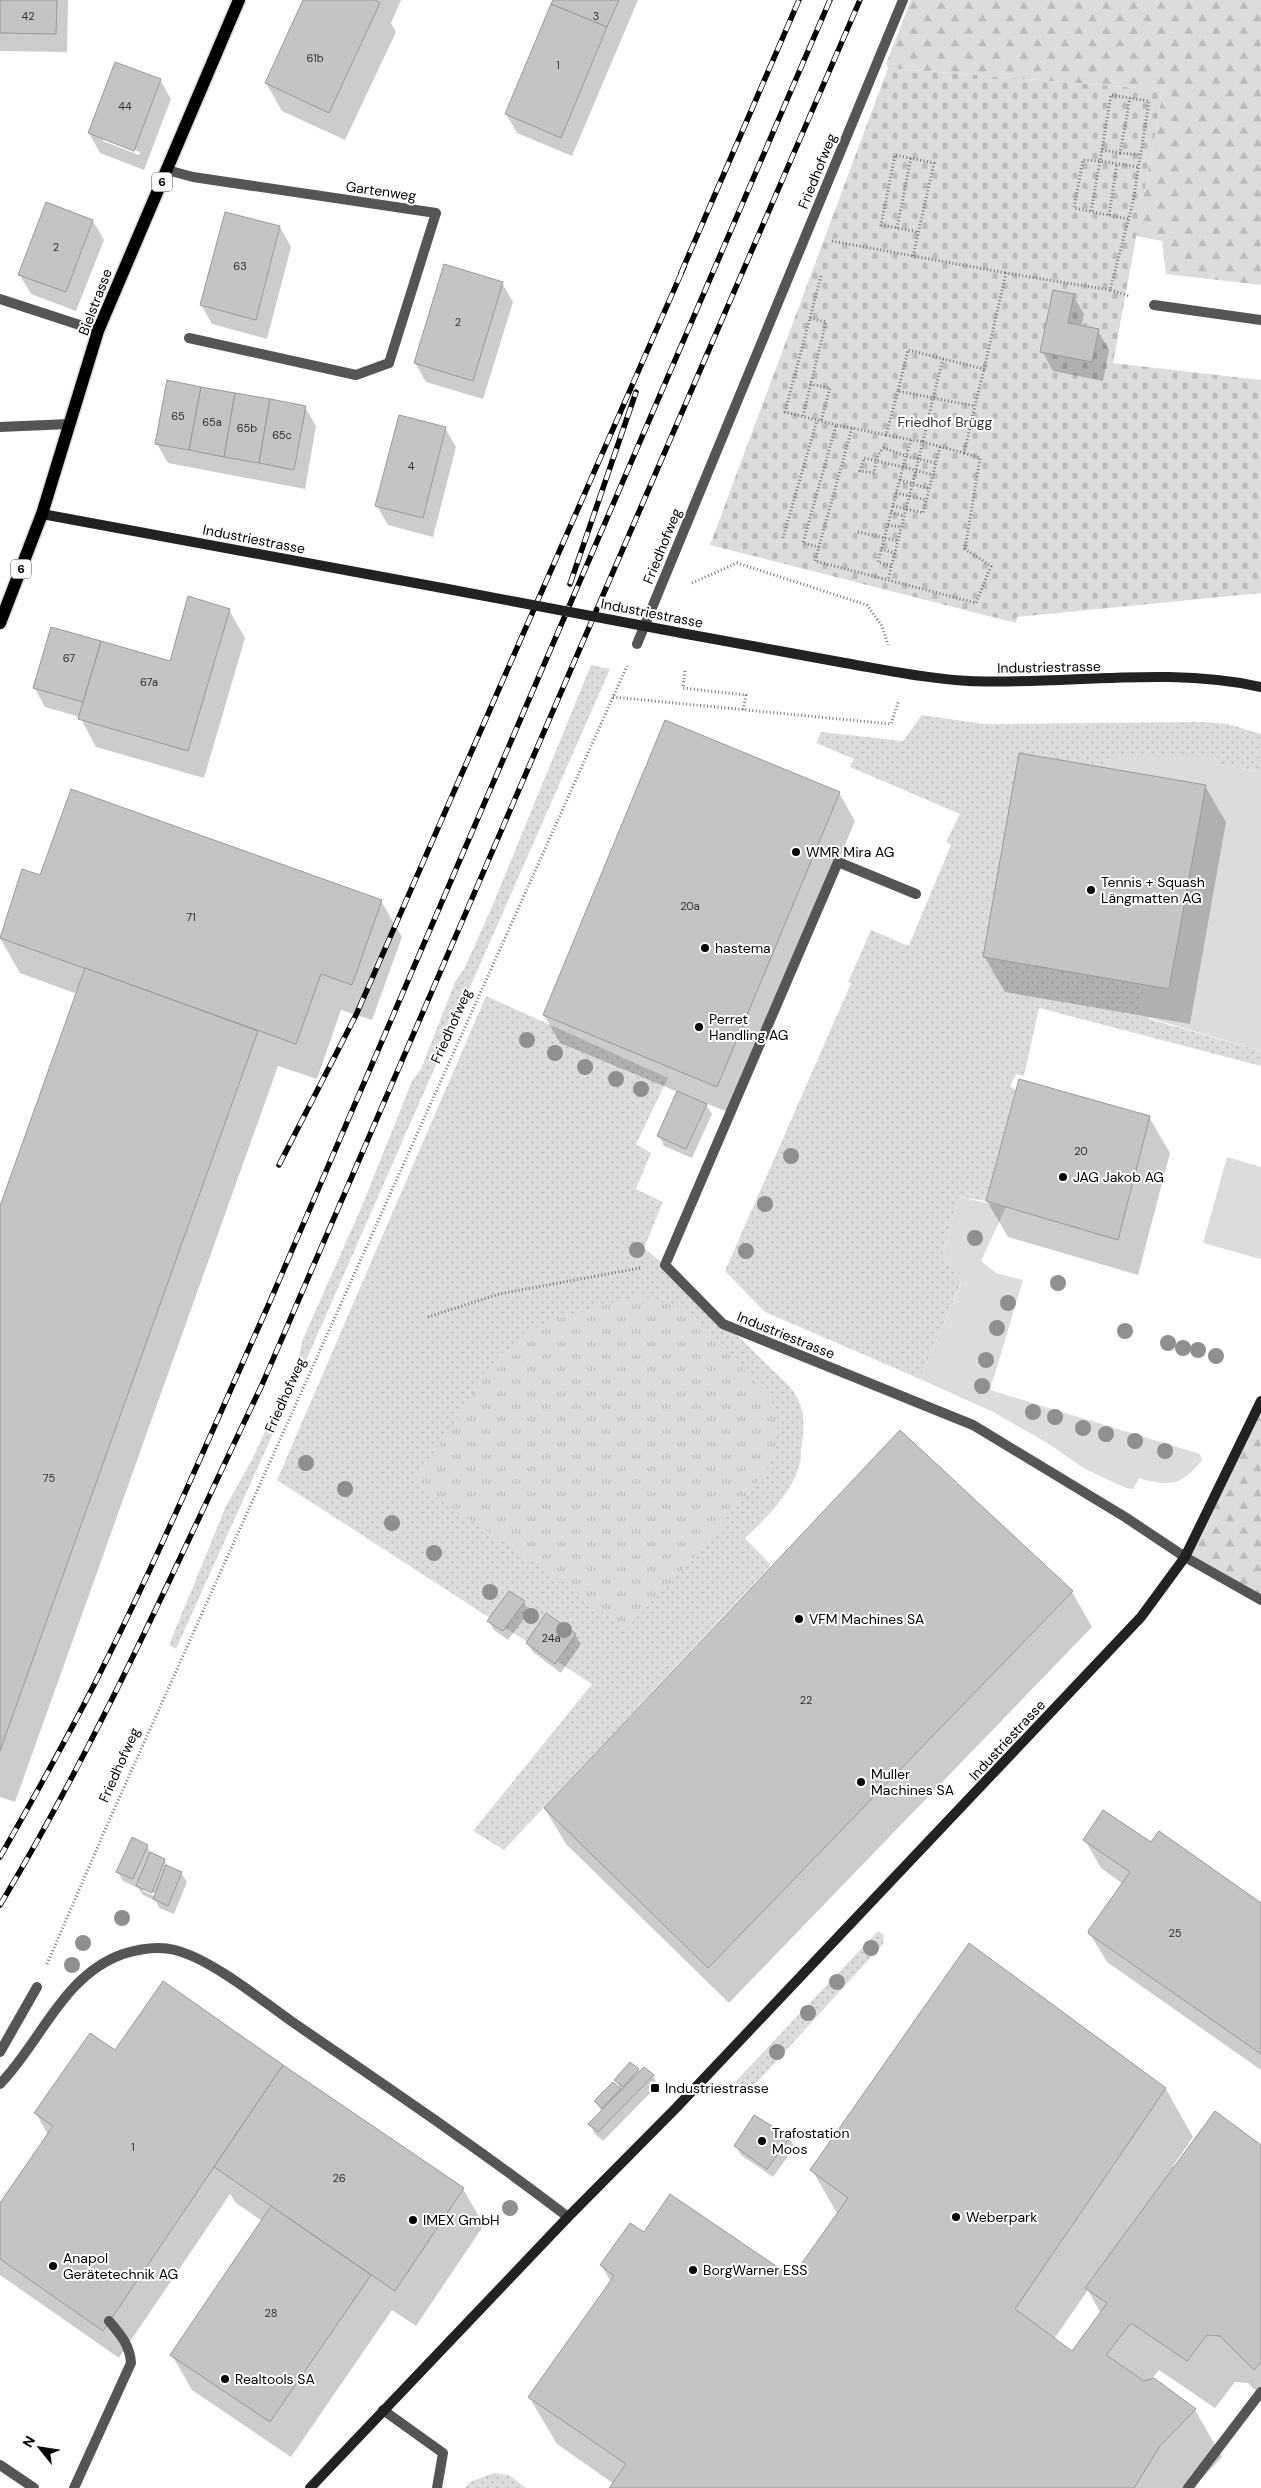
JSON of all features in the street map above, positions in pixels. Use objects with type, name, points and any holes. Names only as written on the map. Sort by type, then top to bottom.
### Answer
[{"type":"main road","name":"Bielstrasse","points":[[0,623],[42,514],[98,331],[239,0]]},
{"type":"main road","name":"Industriestrasse","points":[[42,514],[903,674],[967,681],[1032,683],[1144,678],[1211,678],[1261,687]]},
{"type":"main road","name":"Industriestrasse","points":[[310,2488],[568,2217],[676,2108],[1141,1617],[1185,1557],[1261,1401]]},
{"type":"street","name":"Friedhofweg","points":[[637,644],[902,0]]},
{"type":"street","name":"Gartenweg","points":[[167,170],[193,177],[436,213],[389,363],[356,375],[189,338]]},
{"type":"street","points":[[0,299],[98,331]]},
{"type":"street","points":[[1154,305],[1261,320]]},
{"type":"street","points":[[0,427],[69,424]]},
{"type":"street","points":[[665,1265],[838,862],[916,894]]},
{"type":"street","name":"Industriestrasse","points":[[665,1265],[723,1324],[972,1426],[1125,1517],[1185,1557]]},
{"type":"street","points":[[1185,1557],[1261,1600]]},
{"type":"street","points":[[0,2084],[55,2010],[77,1984],[96,1969],[123,1955],[150,1948],[175,1950],[196,1958],[252,1994],[568,2217]]},
{"type":"street","points":[[0,2052],[37,1987]]},
{"type":"street","points":[[74,2488],[131,2363],[131,2353],[124,2339],[109,2321]]},
{"type":"street","points":[[1188,2488],[1261,2392]]},
{"type":"street","points":[[383,2410],[443,2453],[437,2488]]},
{"type":"street","points":[[0,2465],[34,2488]]},
{"type":"path","points":[[1092,211],[1111,95],[1149,101],[1128,219],[1110,290]]},
{"type":"path","points":[[1120,153],[1130,98]]},
{"type":"path","points":[[1102,150],[1140,155]]},
{"type":"path","points":[[913,256],[934,163],[895,155],[881,225],[918,232]]},
{"type":"path","points":[[897,228],[910,158]]},
{"type":"path","points":[[1128,219],[1074,208],[1083,160],[1138,167]]},
{"type":"path","points":[[1109,215],[1117,164]]},
{"type":"path","points":[[828,250],[830,240],[1006,273],[1110,290],[1154,305]]},
{"type":"path","points":[[822,269],[785,412],[836,425],[852,428],[911,440],[923,442],[980,458],[965,549],[991,566],[976,602],[815,561],[852,428]]},
{"type":"path","points":[[964,453],[1006,273]]},
{"type":"path","points":[[803,416],[826,322],[810,318]]},
{"type":"path","points":[[886,435],[908,350],[984,369]]},
{"type":"path","points":[[888,580],[943,359]]},
{"type":"path","points":[[783,538],[830,388],[810,384]]},
{"type":"path","points":[[898,391],[975,406]]},
{"type":"path","points":[[819,547],[803,543],[836,425]]},
{"type":"path","points":[[892,566],[878,562],[911,440]]},
{"type":"path","points":[[893,506],[924,513],[940,447]]},
{"type":"path","points":[[933,475],[916,470],[903,468],[876,461],[864,458],[860,471],[874,473],[876,461],[879,452],[884,448],[906,456],[936,463]]},
{"type":"path","points":[[900,480],[930,489]]},
{"type":"path","points":[[896,493],[927,500]]},
{"type":"path","points":[[892,512],[904,516]]},
{"type":"path","points":[[888,525],[901,528]]},
{"type":"path","points":[[858,532],[898,541]]},
{"type":"path","points":[[881,550],[895,554]]},
{"type":"path","points":[[688,590],[692,582],[737,564],[867,605],[882,626],[888,643],[888,671]]},
{"type":"path","name":"Friedhofweg","points":[[37,1987],[112,1814],[637,644]]},
{"type":"path","points":[[685,671],[683,688],[746,695],[743,710]]},
{"type":"path","points":[[613,697],[891,724],[898,704],[903,674]]},
{"type":"path","points":[[428,1317],[499,1294],[643,1267],[665,1265]]},
{"type":"green space","points":[[911,0],[1261,0],[1261,285],[1166,274],[1162,241],[1136,236],[1163,90],[888,68],[886,64]]},
{"type":"green space","name":"Friedhof Brügg","points":[[888,68],[1163,90],[1113,363],[1261,380],[1261,593],[1017,617],[1016,623],[710,545]]},
{"type":"green space","points":[[591,665],[610,669],[312,1347],[176,1649],[169,1645],[226,1506],[252,1460],[298,1359],[303,1339],[362,1206],[412,1081],[421,1069],[455,982],[464,969],[492,907]]},
{"type":"green space","points":[[922,715],[984,724],[1202,722],[1228,724],[1261,734],[1261,772],[1218,764],[1217,757],[1145,984],[1140,1009],[1149,1019],[1261,1051],[1261,1066],[1039,1008],[1024,1076],[1016,1074],[1010,1086],[1016,1090],[986,1201],[959,1197],[943,1253],[961,1283],[920,1379],[765,1312],[725,1271],[851,983],[848,982],[871,930],[909,945],[951,845],[946,842],[960,814],[850,767],[854,759],[816,743],[821,732],[903,741]]},
{"type":"green space","name":"Tennis + Squash Längmatten AG","points":[[1019,753],[1103,765],[1105,758],[1116,759],[1118,756],[1217,757],[1218,764],[1261,772],[1261,1051],[1143,1016],[1140,1009],[1145,984],[983,957]]},
{"type":"green space","points":[[486,996],[668,1078],[636,1144],[651,1153],[636,1189],[663,1202],[644,1248],[665,1265],[789,1386],[801,1406],[803,1414],[800,1461],[795,1477],[776,1506],[745,1538],[771,1565],[504,1850],[473,1831],[592,1684],[277,1480]]},
{"type":"green space","points":[[1227,1157],[1261,1167],[1261,1259],[1203,1243]]},
{"type":"green space","points":[[959,1197],[1006,1207],[981,1261],[996,1273],[1023,1280],[990,1390],[1200,1454],[1202,1460],[1188,1475],[1174,1482],[1167,1483],[1139,1478],[1133,1489],[1126,1488],[1085,1469],[1049,1444],[991,1411],[920,1379],[961,1284],[943,1253]]},
{"type":"green space","points":[[639,1295],[679,1308],[725,1349],[770,1398],[778,1420],[775,1455],[763,1475],[696,1555],[625,1630],[573,1589],[414,1482],[499,1356],[521,1338],[540,1326],[563,1317]]},
{"type":"green space","points":[[1261,1401],[1261,1600],[1185,1557]]},
{"type":"green space","points":[[878,1931],[884,1935],[883,1944],[748,2092],[735,2082]]},
{"type":"green space","points":[[494,2473],[509,2475],[526,2488],[465,2488],[470,2482]]},
{"type":"building","points":[[0,0],[57,0],[56,34],[0,33]]},
{"type":"building","points":[[303,0],[375,0],[380,3],[329,113],[265,83]]},
{"type":"building","points":[[553,0],[619,0],[607,27],[551,4]]},
{"type":"building","points":[[551,4],[607,27],[561,138],[505,114]]},
{"type":"building","points":[[115,62],[161,79],[134,151],[88,133]]},
{"type":"building","points":[[46,202],[93,220],[66,292],[18,275]]},
{"type":"building","points":[[225,212],[280,226],[256,320],[200,305]]},
{"type":"building","points":[[444,264],[503,282],[473,381],[414,363]]},
{"type":"building","points":[[1053,290],[1074,294],[1068,323],[1099,329],[1092,362],[1040,352]]},
{"type":"building","points":[[167,380],[201,387],[189,450],[155,444]]},
{"type":"building","points":[[201,387],[235,393],[224,457],[189,450]]},
{"type":"building","points":[[235,393],[270,399],[259,463],[224,457]]},
{"type":"building","points":[[270,399],[306,406],[294,470],[259,463]]},
{"type":"building","points":[[399,415],[446,427],[423,518],[375,506]]},
{"type":"building","points":[[188,596],[230,609],[188,751],[78,719],[101,641],[170,661]]},
{"type":"building","points":[[51,627],[101,641],[83,702],[33,688]]},
{"type":"building","points":[[665,720],[840,792],[717,1087],[543,1015]]},
{"type":"building","name":"Tennis + Squash Längmatten AG","points":[[1019,753],[1206,785],[1169,989],[983,957]]},
{"type":"building","points":[[71,789],[382,900],[352,985],[321,974],[296,1044],[0,938],[22,869],[40,875]]},
{"type":"building","points":[[85,968],[258,1031],[0,1751],[0,1206]]},
{"type":"building","name":"JAG Jakob AG","points":[[1019,1079],[1150,1116],[1118,1240],[986,1201]]},
{"type":"building","points":[[677,1091],[707,1104],[686,1149],[657,1136]]},
{"type":"building","points":[[900,1430],[1073,1591],[708,1968],[544,1808]]},
{"type":"building","points":[[509,1591],[525,1601],[503,1631],[487,1621]]},
{"type":"building","points":[[546,1613],[576,1634],[555,1664],[526,1643]]},
{"type":"building","points":[[1103,1810],[1151,1842],[1159,1831],[1261,1903],[1261,2054],[1089,1934],[1088,1931],[1130,1872],[1083,1840]]},
{"type":"building","points":[[132,1837],[148,1845],[133,1879],[116,1872]]},
{"type":"building","points":[[150,1852],[165,1859],[152,1893],[136,1886]]},
{"type":"building","points":[[166,1865],[182,1872],[168,1906],[153,1899]]},
{"type":"building","name":"Weberpark","points":[[969,1943],[1166,2088],[1015,2309],[1072,2351],[1107,2303],[1085,2288],[1215,2111],[1261,2145],[1261,2362],[1254,2370],[1220,2336],[1207,2335],[1187,2361],[1131,2323],[1106,2355],[1144,2381],[1154,2378],[1196,2409],[1160,2446],[1134,2488],[609,2488],[626,2464],[528,2397],[614,2276],[600,2265],[630,2223],[644,2232],[670,2194],[792,2277],[848,2198],[810,2170]]},
{"type":"building","points":[[163,1981],[283,2065],[103,2331],[0,2259],[0,2203],[53,2126],[34,2113],[90,2033],[115,2050]]},
{"type":"building","points":[[630,2062],[639,2069],[623,2087],[614,2080]]},
{"type":"building","points":[[283,2065],[464,2188],[395,2291],[214,2167]]},
{"type":"building","points":[[644,2067],[654,2075],[598,2132],[588,2124]]},
{"type":"building","points":[[613,2082],[621,2089],[602,2108],[594,2101]]},
{"type":"building","name":"Trafostation Moos","points":[[754,2115],[790,2137],[767,2169],[734,2146]]},
{"type":"building","points":[[271,2206],[371,2275],[270,2422],[170,2355]]},
{"type":"railway","points":[[681,273],[799,0]]},
{"type":"railway","points":[[0,1857],[53,1763],[125,1623],[268,1306],[830,0]]},
{"type":"railway","points":[[0,1905],[71,1779],[104,1714],[261,1387],[860,0]]},
{"type":"railway","points":[[279,1165],[356,1015],[684,267]]},
{"type":"railway","points":[[570,584],[636,392]]},
{"type":"place","name":"WMR Mira AG","points":[[796,852]]},
{"type":"place","name":"Tennis + Squash Längmatten AG","points":[[1091,890]]},
{"type":"place","name":"hastema","points":[[705,948]]},
{"type":"place","name":"Perret Handling AG","points":[[699,1027]]},
{"type":"place","name":"JAG Jakob AG","points":[[1063,1177]]},
{"type":"place","name":"VFM Machines SA","points":[[799,1619]]},
{"type":"place","name":"Muller Machines SA","points":[[861,1782]]},
{"type":"place","name":"Industriestrasse","points":[[655,2088]]},
{"type":"place","name":"Trafostation Moos","points":[[762,2141]]},
{"type":"place","name":"Weberpark","points":[[956,2217]]},
{"type":"place","name":"IMEX GmbH","points":[[413,2220]]},
{"type":"place","name":"Anapol Gerätetechnik AG","points":[[53,2266]]},
{"type":"place","name":"BorgWarner ESS","points":[[693,2270]]},
{"type":"place","name":"Realtools SA","points":[[225,2379]]}]
